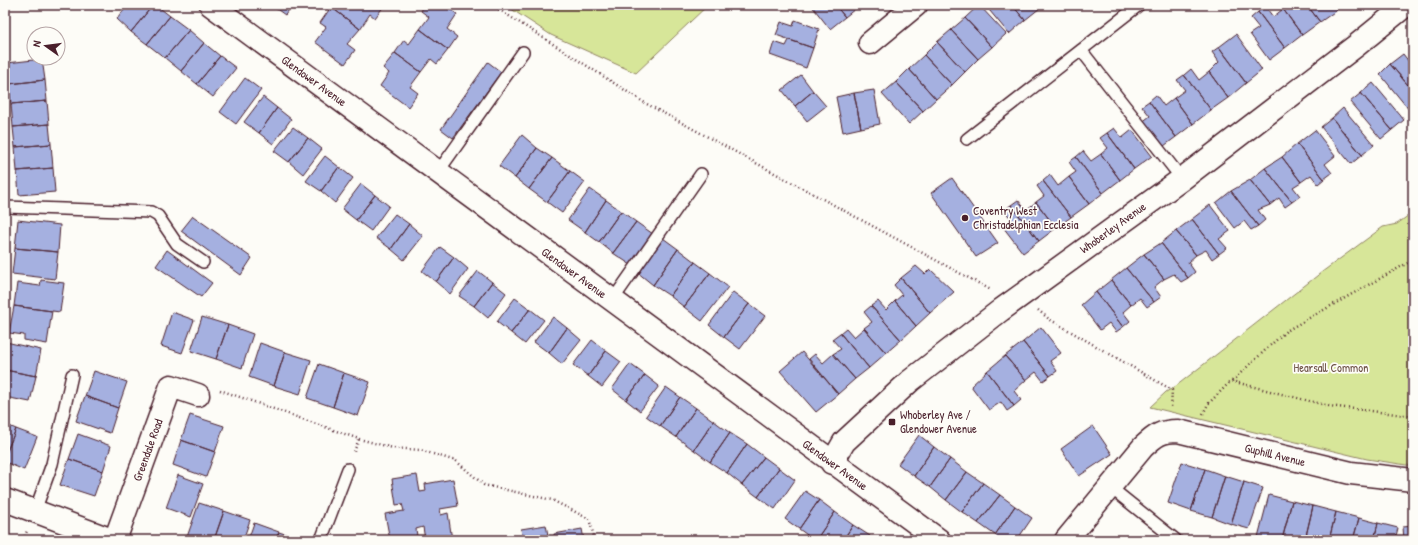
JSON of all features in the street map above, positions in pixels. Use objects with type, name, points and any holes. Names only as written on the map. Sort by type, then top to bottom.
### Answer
[{"type":"street","name":"Glendower Avenue","points":[[211,5],[832,463],[939,540]]},
{"type":"street","points":[[870,43],[916,5]]},
{"type":"street","name":"Whoberley Avenue","points":[[832,463],[844,442],[910,382],[1021,295],[1182,179],[1358,45],[1406,5]]},
{"type":"street","name":"Greendale Road","points":[[5,500],[114,540],[171,386],[198,395]]},
{"type":"street","points":[[1066,540],[1143,447],[1156,435],[1166,431]]},
{"type":"street","name":"Guphill Avenue","points":[[1166,431],[1178,431],[1193,434],[1351,473],[1413,480]]},
{"type":"lane","points":[[967,139],[1140,5]]},
{"type":"lane","points":[[1081,50],[1182,179]]},
{"type":"lane","points":[[438,172],[523,52]]},
{"type":"lane","points":[[612,301],[701,174]]},
{"type":"lane","points":[[5,207],[151,212],[158,216],[177,244],[203,262]]},
{"type":"lane","points":[[35,511],[52,464],[72,375]]},
{"type":"lane","points":[[321,540],[348,469]]},
{"type":"lane","points":[[1110,487],[1176,540]]},
{"type":"path","points":[[492,5],[645,103],[990,289],[1001,310]]},
{"type":"path","points":[[1193,434],[1208,404],[1286,331],[1413,260]]},
{"type":"path","points":[[1021,295],[1049,319],[1172,390],[1172,408],[1166,431]]},
{"type":"path","points":[[1231,382],[1329,406],[1413,416]]},
{"type":"path","points":[[198,395],[202,384],[359,438],[393,448],[427,452],[456,462],[484,485],[552,500],[589,519],[595,540]]},
{"type":"path","points":[[348,469],[359,438]]},
{"type":"green space","points":[[505,5],[708,5],[636,73],[551,35]]},
{"type":"green space","name":"Hearsall Common","points":[[1413,212],[1413,466],[1367,459],[1150,407],[1166,392],[1176,386],[1322,272],[1383,227],[1397,224]]},
{"type":"building","points":[[128,5],[153,5],[131,32],[117,19]]},
{"type":"building","points":[[153,5],[156,5],[170,16],[147,44],[131,32]]},
{"type":"building","points":[[271,5],[293,5],[285,15]]},
{"type":"building","points":[[333,5],[384,6],[375,18],[370,14],[360,29],[331,7]]},
{"type":"building","points":[[425,5],[444,5],[457,14],[447,29],[457,37],[448,50],[420,29],[429,17],[421,11]]},
{"type":"building","points":[[811,5],[835,5],[845,17],[830,29]]},
{"type":"building","points":[[835,5],[860,5],[845,17]]},
{"type":"building","points":[[979,5],[1006,34],[992,47],[965,18]]},
{"type":"building","points":[[985,5],[1012,5],[1025,20],[1009,34]]},
{"type":"building","points":[[1012,5],[1037,5],[1040,8],[1025,20]]},
{"type":"building","points":[[1289,5],[1307,5],[1320,22],[1302,35],[1283,9]]},
{"type":"building","points":[[1307,5],[1334,5],[1337,10],[1320,22]]},
{"type":"building","points":[[1265,6],[1273,17],[1283,9],[1302,35],[1285,48],[1258,12]]},
{"type":"building","points":[[331,7],[360,29],[347,44],[355,50],[345,64],[315,42],[326,27],[320,23]]},
{"type":"building","points":[[1258,12],[1285,48],[1269,60],[1250,34],[1259,28],[1251,18]]},
{"type":"building","points":[[170,16],[189,30],[165,58],[147,44]]},
{"type":"building","points":[[965,18],[992,47],[978,59],[951,30]]},
{"type":"building","points":[[795,20],[819,29],[813,48],[776,35],[781,22],[793,26]]},
{"type":"building","points":[[420,29],[448,50],[437,64],[431,59],[421,72],[395,53],[404,40],[409,44]]},
{"type":"building","points":[[189,30],[204,43],[181,71],[165,58]]},
{"type":"building","points":[[951,30],[978,59],[965,72],[937,42]]},
{"type":"building","points":[[1236,34],[1262,70],[1246,83],[1219,47]]},
{"type":"building","points":[[789,40],[813,48],[806,68],[770,55],[774,42],[786,46]]},
{"type":"building","points":[[937,42],[965,72],[952,85],[924,55]]},
{"type":"building","points":[[204,43],[220,56],[197,84],[181,71]]},
{"type":"building","points":[[1219,47],[1246,83],[1228,98],[1209,72],[1219,62],[1212,52]]},
{"type":"building","points":[[395,53],[421,72],[410,87],[418,93],[408,107],[380,86],[389,73],[383,68]]},
{"type":"building","points":[[1403,54],[1413,67],[1413,91],[1390,64]]},
{"type":"building","points":[[924,55],[952,85],[936,99],[909,69]]},
{"type":"building","points":[[220,56],[236,68],[213,97],[197,84]]},
{"type":"building","points":[[26,61],[26,66],[43,66],[45,80],[9,84],[7,63]]},
{"type":"building","points":[[488,62],[501,72],[453,138],[441,129]]},
{"type":"building","points":[[1390,64],[1413,91],[1413,109],[1410,111],[1380,74]]},
{"type":"building","points":[[909,69],[936,99],[923,111],[896,82]]},
{"type":"building","points":[[1191,69],[1199,80],[1209,72],[1228,98],[1211,110],[1184,75]]},
{"type":"building","points":[[801,75],[813,91],[795,106],[782,90]]},
{"type":"building","points":[[1184,75],[1211,110],[1193,124],[1174,98],[1185,90],[1177,80]]},
{"type":"building","points":[[245,78],[261,90],[236,124],[220,112]]},
{"type":"building","points":[[45,80],[47,101],[11,104],[9,84]]},
{"type":"building","points":[[896,82],[923,111],[909,124],[882,94]]},
{"type":"building","points":[[1373,83],[1404,120],[1392,130],[1361,93]]},
{"type":"building","points":[[874,90],[880,124],[861,128],[854,93]]},
{"type":"building","points":[[813,91],[826,106],[807,121],[795,106]]},
{"type":"building","points":[[854,93],[861,128],[843,132],[836,97]]},
{"type":"building","points":[[1361,93],[1392,130],[1381,139],[1350,102]]},
{"type":"building","points":[[1156,95],[1164,106],[1174,98],[1193,124],[1176,137],[1149,101]]},
{"type":"building","points":[[263,97],[277,108],[259,133],[244,122]]},
{"type":"building","points":[[47,101],[49,124],[13,127],[11,104]]},
{"type":"building","points":[[1149,101],[1176,137],[1160,149],[1141,123],[1150,116],[1142,106]]},
{"type":"building","points":[[277,108],[291,119],[273,144],[259,133]]},
{"type":"building","points":[[1343,108],[1374,145],[1362,155],[1332,118]]},
{"type":"building","points":[[1332,118],[1362,155],[1351,164],[1321,127]]},
{"type":"building","points":[[49,124],[51,144],[15,147],[13,127]]},
{"type":"building","points":[[293,127],[308,138],[289,162],[274,151]]},
{"type":"building","points":[[1114,128],[1122,138],[1132,130],[1152,156],[1134,169],[1107,133]]},
{"type":"building","points":[[1315,130],[1335,156],[1325,164],[1332,173],[1324,179],[1297,144]]},
{"type":"building","points":[[1107,133],[1134,169],[1120,180],[1101,154],[1108,148],[1100,138]]},
{"type":"building","points":[[522,135],[537,148],[515,178],[499,166]]},
{"type":"building","points":[[308,138],[322,149],[303,174],[289,162]]},
{"type":"building","points":[[51,144],[53,168],[17,171],[15,147]]},
{"type":"building","points":[[1297,144],[1324,179],[1318,184],[1311,175],[1301,182],[1282,157]]},
{"type":"building","points":[[537,148],[552,158],[529,189],[515,178]]},
{"type":"building","points":[[1083,151],[1091,161],[1101,154],[1120,180],[1103,193],[1076,157]]},
{"type":"building","points":[[325,156],[339,167],[321,191],[306,181]]},
{"type":"building","points":[[1076,157],[1103,193],[1089,204],[1069,177],[1076,172],[1069,162]]},
{"type":"building","points":[[1282,157],[1301,182],[1293,187],[1300,196],[1292,202],[1265,168]]},
{"type":"building","points":[[552,158],[570,171],[547,202],[529,189]]},
{"type":"building","points":[[339,167],[353,178],[335,203],[321,191]]},
{"type":"building","points":[[53,168],[55,192],[19,195],[17,171]]},
{"type":"building","points":[[1265,168],[1292,202],[1285,207],[1279,198],[1270,205],[1250,180]]},
{"type":"building","points":[[570,171],[585,182],[562,213],[547,202]]},
{"type":"building","points":[[1050,175],[1058,186],[1069,177],[1089,204],[1071,217],[1043,181]]},
{"type":"building","name":"Coventry West Christadelphian Ecclesia","points":[[952,178],[998,243],[976,257],[931,193]]},
{"type":"building","points":[[1250,180],[1270,205],[1258,210],[1265,220],[1258,226],[1231,191]]},
{"type":"building","points":[[1043,181],[1071,217],[1056,228],[1036,202],[1044,196],[1037,186]]},
{"type":"building","points":[[361,184],[375,195],[356,220],[342,209]]},
{"type":"building","points":[[590,189],[606,200],[585,232],[568,220]]},
{"type":"building","points":[[1231,191],[1258,226],[1251,230],[1244,221],[1235,228],[1216,203]]},
{"type":"building","points":[[375,195],[389,206],[371,231],[356,220]]},
{"type":"building","points":[[606,200],[621,211],[599,242],[585,232]]},
{"type":"building","points":[[1018,200],[1026,210],[1036,202],[1056,228],[1039,241],[1011,205]]},
{"type":"building","points":[[1011,205],[1039,241],[1023,253],[1003,227],[1012,220],[1004,210]]},
{"type":"building","points":[[1210,205],[1230,231],[1219,239],[1227,248],[1219,254],[1192,219]]},
{"type":"building","points":[[621,211],[636,222],[613,253],[599,242]]},
{"type":"building","points":[[395,214],[409,224],[391,249],[376,238]]},
{"type":"building","points":[[193,216],[252,258],[241,275],[181,231]]},
{"type":"building","points":[[1192,219],[1219,254],[1212,259],[1206,250],[1196,255],[1176,231]]},
{"type":"building","points":[[18,220],[60,225],[58,252],[15,248]]},
{"type":"building","points":[[636,222],[653,234],[631,265],[613,253]]},
{"type":"building","points":[[409,224],[423,236],[404,260],[391,249]]},
{"type":"building","points":[[1176,231],[1196,255],[1188,262],[1195,272],[1188,278],[1161,243]]},
{"type":"building","points":[[663,238],[678,249],[653,285],[637,272]]},
{"type":"building","points":[[1161,243],[1188,278],[1181,282],[1174,274],[1164,279],[1144,254]]},
{"type":"building","points":[[440,247],[454,257],[436,282],[422,271]]},
{"type":"building","points":[[15,248],[58,252],[55,279],[12,274]]},
{"type":"building","points":[[678,249],[695,262],[670,296],[653,285]]},
{"type":"building","points":[[167,250],[212,283],[201,297],[156,266]]},
{"type":"building","points":[[1144,254],[1164,279],[1154,287],[1161,297],[1154,302],[1126,268]]},
{"type":"building","points":[[454,257],[468,269],[450,294],[436,282]]},
{"type":"building","points":[[695,262],[710,273],[684,307],[670,296]]},
{"type":"building","points":[[916,266],[925,274],[930,269],[954,292],[930,313],[901,278]]},
{"type":"building","points":[[1126,268],[1154,302],[1147,307],[1140,298],[1131,305],[1111,280]]},
{"type":"building","points":[[478,271],[492,282],[474,306],[459,296]]},
{"type":"building","points":[[710,273],[728,287],[702,321],[684,307]]},
{"type":"building","points":[[901,278],[930,313],[916,326],[895,301],[902,295],[894,285]]},
{"type":"building","points":[[41,280],[64,283],[60,312],[14,306],[17,283],[40,286]]},
{"type":"building","points":[[1111,280],[1131,305],[1123,312],[1130,321],[1123,327],[1096,292]]},
{"type":"building","points":[[492,282],[506,293],[488,318],[474,306]]},
{"type":"building","points":[[733,292],[749,304],[724,337],[709,325]]},
{"type":"building","points":[[1096,292],[1123,327],[1116,332],[1109,323],[1100,330],[1081,305]]},
{"type":"building","points":[[515,298],[530,309],[511,333],[497,322]]},
{"type":"building","points":[[878,301],[886,310],[895,301],[916,326],[901,340],[871,306]]},
{"type":"building","points":[[749,304],[765,316],[740,349],[724,337]]},
{"type":"building","points":[[14,306],[52,311],[47,344],[24,340],[24,335],[9,333]]},
{"type":"building","points":[[871,306],[901,340],[886,353],[864,328],[872,322],[864,312]]},
{"type":"building","points":[[530,309],[544,320],[525,344],[511,333]]},
{"type":"building","points":[[172,312],[194,320],[182,353],[161,346]]},
{"type":"building","points":[[202,317],[228,325],[216,359],[191,351]]},
{"type":"building","points":[[553,317],[567,328],[549,353],[534,342]]},
{"type":"building","points":[[228,325],[253,334],[242,368],[216,359]]},
{"type":"building","points":[[1041,327],[1061,353],[1050,361],[1057,371],[1050,376],[1023,342]]},
{"type":"building","points":[[567,328],[581,340],[562,364],[549,353]]},
{"type":"building","points":[[846,328],[854,337],[864,328],[886,353],[869,368],[840,333]]},
{"type":"building","points":[[840,333],[869,368],[855,379],[833,354],[841,349],[832,339]]},
{"type":"building","points":[[592,340],[606,351],[588,376],[573,365]]},
{"type":"building","points":[[6,342],[41,350],[36,376],[5,370]]},
{"type":"building","points":[[1023,342],[1050,376],[1043,381],[1036,372],[1026,380],[1005,356]]},
{"type":"building","points":[[260,343],[285,352],[274,386],[249,377]]},
{"type":"building","points":[[606,351],[621,362],[602,387],[588,376]]},
{"type":"building","points":[[285,352],[311,360],[300,394],[274,386]]},
{"type":"building","points":[[802,352],[838,394],[816,412],[780,371]]},
{"type":"building","points":[[815,354],[823,363],[833,354],[855,379],[838,394],[809,359]]},
{"type":"building","points":[[1005,356],[1026,380],[1014,391],[1021,400],[1014,406],[987,371]]},
{"type":"building","points":[[319,364],[344,373],[333,407],[307,398]]},
{"type":"building","points":[[630,364],[645,375],[626,400],[612,389]]},
{"type":"building","points":[[5,370],[36,376],[30,402],[5,397]]},
{"type":"building","points":[[94,371],[127,382],[118,408],[85,396]]},
{"type":"building","points":[[987,371],[1014,406],[1007,411],[1001,402],[989,410],[971,386]]},
{"type":"building","points":[[344,373],[370,382],[358,416],[333,407]]},
{"type":"building","points":[[645,375],[659,386],[640,411],[626,400]]},
{"type":"building","points":[[666,387],[680,397],[660,426],[646,416]]},
{"type":"building","points":[[85,396],[118,408],[110,433],[76,421]]},
{"type":"building","points":[[680,397],[696,408],[676,437],[660,426]]},
{"type":"building","points":[[696,408],[714,421],[694,450],[676,437]]},
{"type":"building","points":[[190,415],[224,426],[215,452],[181,440]]},
{"type":"building","points":[[714,421],[730,433],[710,462],[694,450]]},
{"type":"building","points":[[5,424],[16,429],[5,456]]},
{"type":"building","points":[[1093,426],[1112,454],[1079,476],[1061,449]]},
{"type":"building","points":[[16,429],[37,437],[24,470],[5,462],[5,456]]},
{"type":"building","points":[[730,433],[747,444],[727,473],[710,462]]},
{"type":"building","points":[[78,434],[111,446],[103,471],[69,459]]},
{"type":"building","points":[[919,435],[934,447],[914,476],[898,464]]},
{"type":"building","points":[[181,440],[215,452],[206,477],[173,465]]},
{"type":"building","points":[[747,444],[764,457],[742,485],[727,473]]},
{"type":"building","points":[[934,447],[950,459],[930,487],[914,476]]},
{"type":"building","points":[[764,457],[779,468],[758,497],[742,485]]},
{"type":"building","points":[[69,459],[103,471],[94,496],[60,485]]},
{"type":"building","points":[[950,459],[967,472],[946,500],[930,487]]},
{"type":"building","points":[[1182,462],[1205,469],[1191,511],[1168,503]]},
{"type":"building","points":[[779,468],[795,480],[775,509],[758,497]]},
{"type":"building","points":[[1205,469],[1225,476],[1212,517],[1191,511]]},
{"type":"building","points":[[967,472],[983,483],[962,512],[946,500]]},
{"type":"building","points":[[178,475],[203,484],[191,517],[166,508]]},
{"type":"building","points":[[417,475],[420,492],[426,491],[425,484],[453,479],[458,506],[440,509],[441,515],[448,513],[452,540],[425,540],[423,527],[416,529],[417,536],[390,540],[385,514],[404,511],[402,504],[396,505],[392,479]]},
{"type":"building","points":[[1225,476],[1244,482],[1231,524],[1212,517]]},
{"type":"building","points":[[1244,482],[1263,488],[1249,529],[1231,524]]},
{"type":"building","points":[[983,483],[1000,495],[978,523],[962,512]]},
{"type":"building","points":[[805,491],[819,500],[799,529],[785,519]]},
{"type":"building","points":[[1000,495],[1015,506],[995,535],[978,523]]},
{"type":"building","points":[[1269,495],[1292,501],[1282,540],[1269,540],[1258,537]]},
{"type":"building","points":[[819,500],[835,512],[816,540],[814,540],[799,529]]},
{"type":"building","points":[[1292,501],[1313,506],[1305,540],[1282,540]]},
{"type":"building","points":[[199,503],[224,511],[214,540],[196,540],[187,537]]},
{"type":"building","points":[[1015,506],[1032,518],[1017,540],[1002,540],[995,535]]},
{"type":"building","points":[[1313,506],[1336,512],[1329,540],[1305,540]]},
{"type":"building","points":[[224,511],[250,520],[243,540],[214,540]]},
{"type":"building","points":[[835,512],[853,525],[843,540],[816,540]]},
{"type":"building","points":[[1336,512],[1359,518],[1353,540],[1329,540]]},
{"type":"building","points":[[1359,518],[1378,523],[1374,540],[1353,540]]},
{"type":"building","points":[[254,523],[279,532],[276,540],[248,540]]},
{"type":"building","points":[[1378,523],[1398,528],[1395,540],[1374,540]]},
{"type":"building","points":[[546,525],[549,540],[523,540],[521,529]]},
{"type":"building","points":[[853,525],[870,536],[867,540],[843,540]]},
{"type":"building","points":[[1413,526],[1413,540],[1404,540],[1403,527]]},
{"type":"building","points":[[582,529],[584,540],[555,540],[554,534]]},
{"type":"building","points":[[279,532],[303,540],[276,540]]},
{"type":"place","name":"Coventry West Christadelphian Ecclesia","points":[[965,218]]},
{"type":"place","name":"Whoberley Ave / Glendower Avenue","points":[[892,422]]}]
